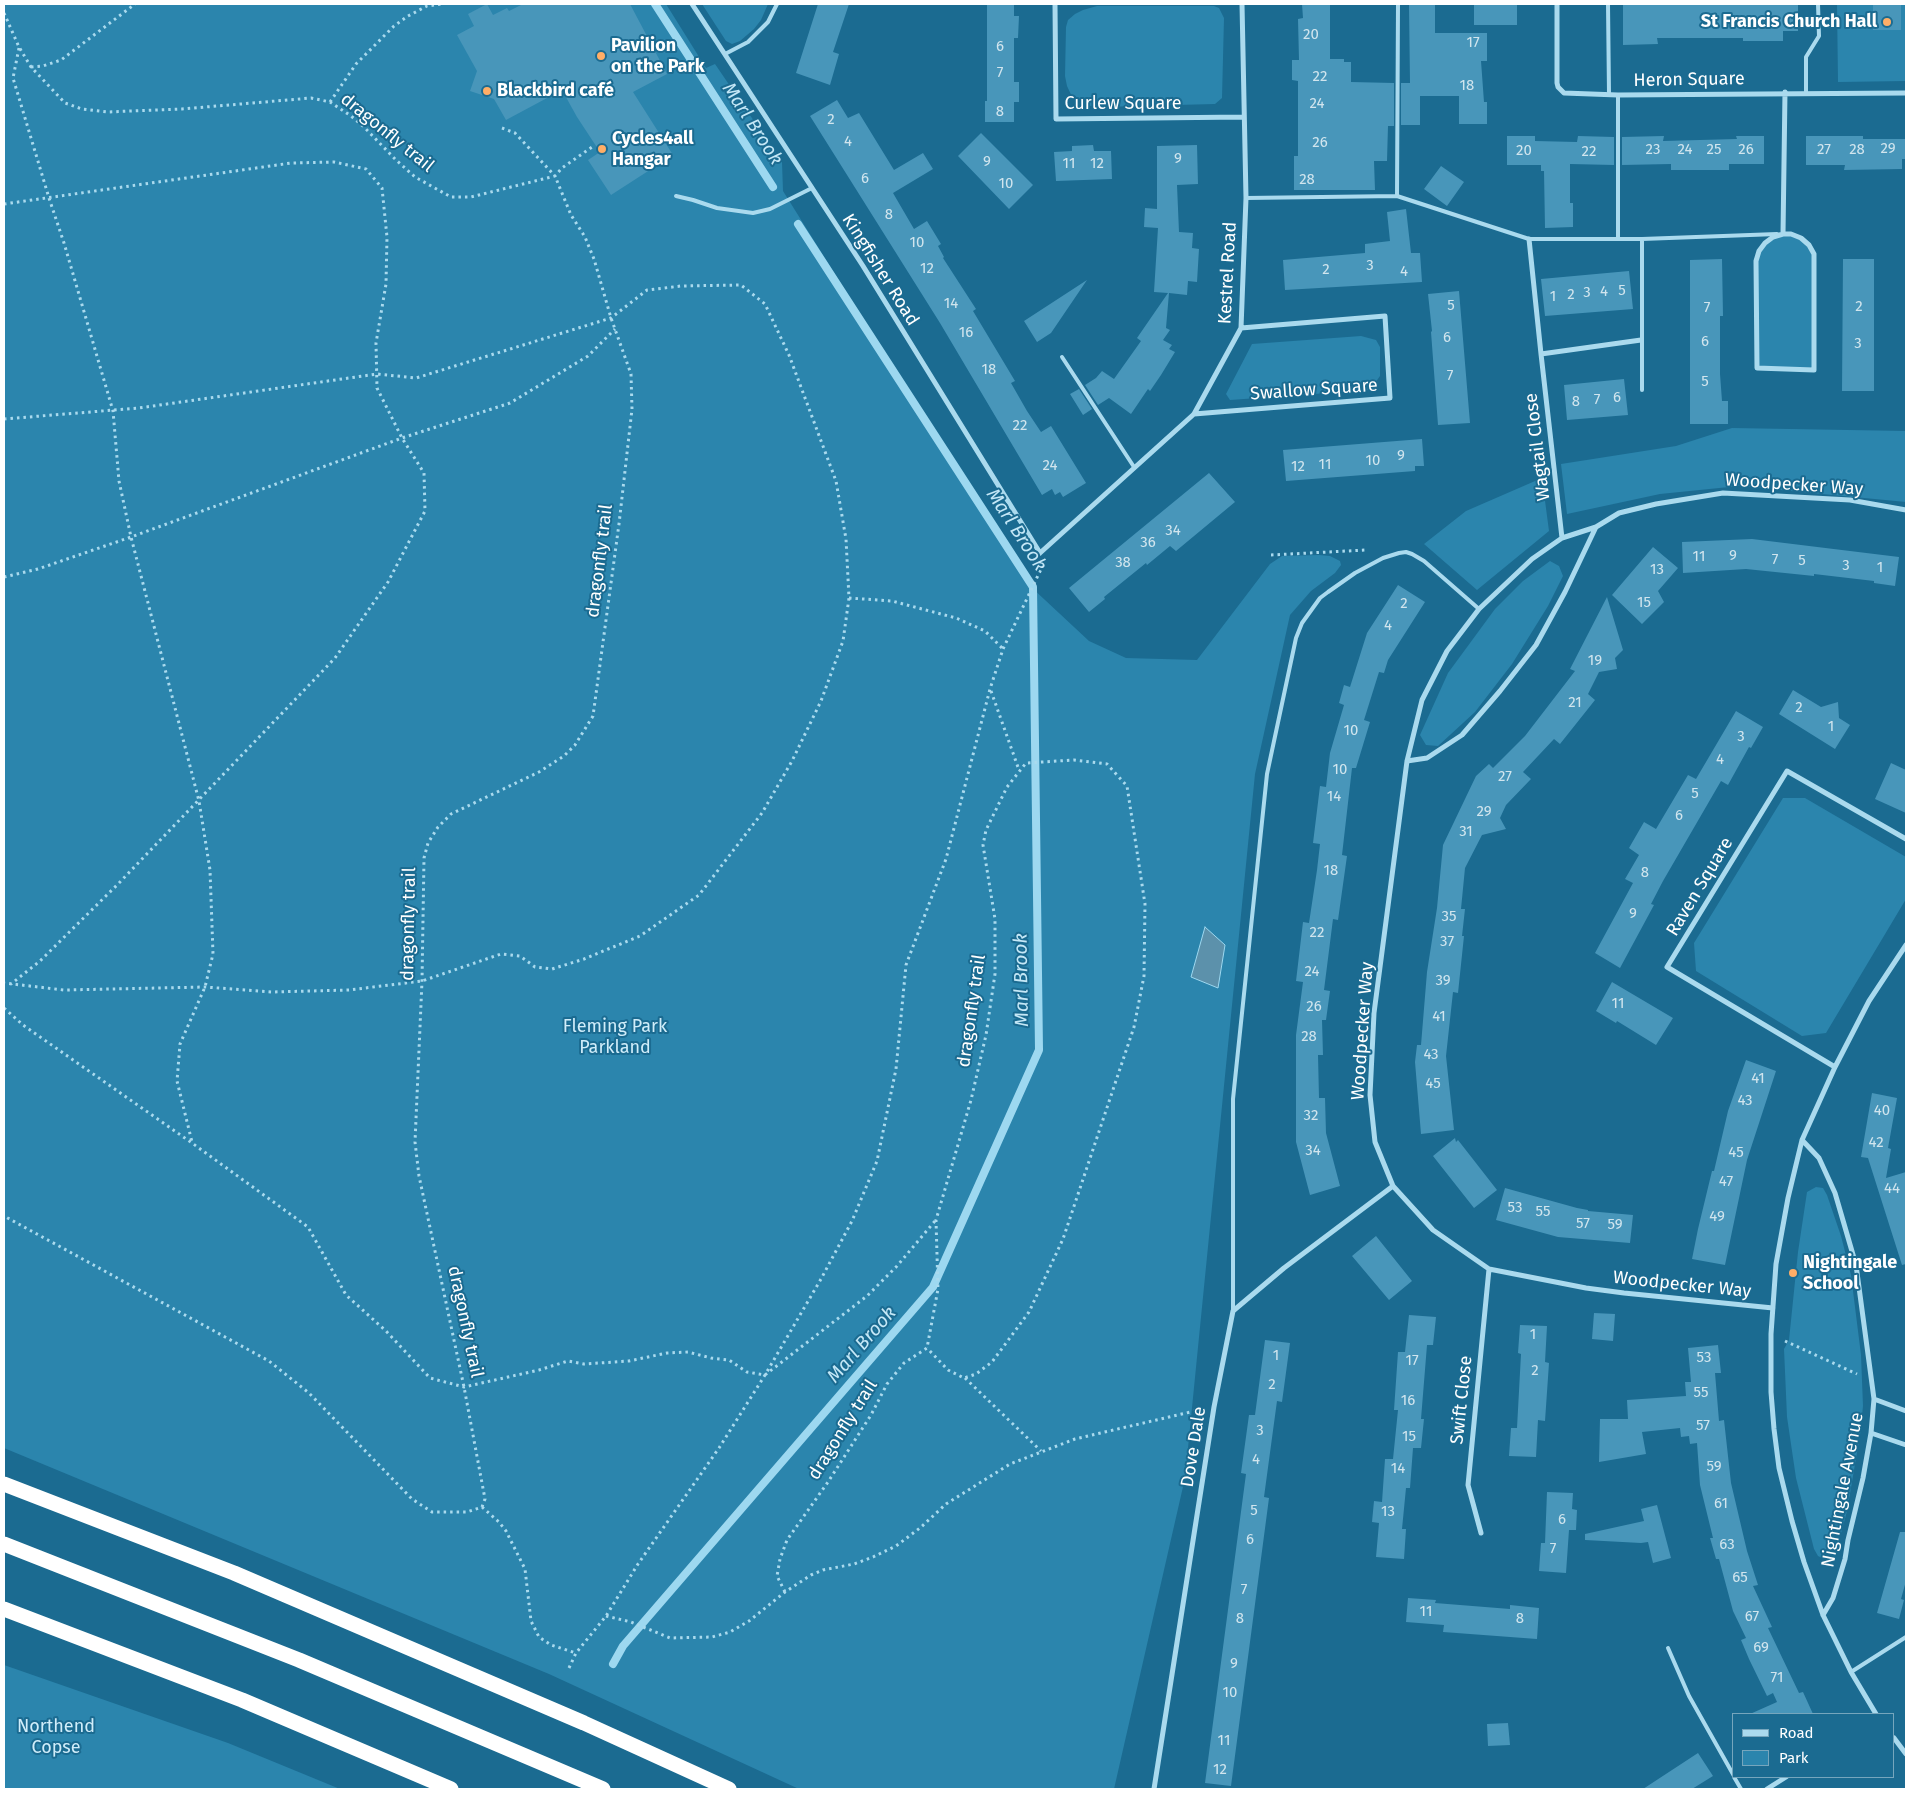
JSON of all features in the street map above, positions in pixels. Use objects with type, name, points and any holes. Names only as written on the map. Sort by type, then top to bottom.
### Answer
[{"type":"highway","points":[[4,1484],[234,1573],[584,1723],[730,1789]]},
{"type":"highway","points":[[4,1544],[300,1660],[603,1789]]},
{"type":"highway","points":[[4,1609],[242,1700],[451,1789]]},
{"type":"street","name":"Kingfisher Road","points":[[692,4],[863,266],[1040,553]]},
{"type":"street","name":"Curlew Square","points":[[1055,4],[1056,119],[1244,117]]},
{"type":"street","name":"Kestrel Road","points":[[1040,553],[1194,414],[1241,328],[1246,198],[1242,4]]},
{"type":"street","name":"Heron Square","points":[[1556,4],[1558,87],[1564,93],[1618,95],[1906,92]]},
{"type":"street","points":[[1783,234],[1785,92]]},
{"type":"street","points":[[1783,234],[1791,234],[1801,238],[1809,245],[1814,254],[1814,370],[1757,368],[1756,261],[1759,251],[1765,242],[1783,234]]},
{"type":"street","name":"Wagtail Close","points":[[1530,239],[1562,538]]},
{"type":"street","name":"Swallow Square","points":[[1194,414],[1390,398],[1385,316],[1241,328]]},
{"type":"street","points":[[1541,354],[1642,340]]},
{"type":"street","name":"Woodpecker Way","points":[[1773,1308],[1614,1292],[1489,1269],[1433,1230],[1393,1186],[1375,1142],[1370,1095],[1374,1013],[1407,761],[1422,700],[1447,651],[1479,609],[1532,559],[1562,538],[1596,527],[1619,513],[1656,504],[1724,493],[1850,500],[1906,510]]},
{"type":"street","points":[[1407,761],[1427,758],[1462,735],[1500,691],[1536,645],[1565,592],[1596,527]]},
{"type":"street","name":"Raven Square","points":[[1835,1067],[1667,967],[1787,771],[1906,838]]},
{"type":"street","name":"Nightingale Avenue","points":[[1875,1713],[1851,1672],[1823,1615],[1804,1562],[1779,1468],[1772,1413],[1771,1334],[1776,1264],[1788,1198],[1802,1140],[1835,1067],[1869,1001],[1906,944]]},
{"type":"street","points":[[1900,955],[1906,957]]},
{"type":"street","name":"Nightingale Avenue","points":[[1802,1140],[1819,1158],[1835,1193],[1856,1264],[1874,1399],[1871,1433],[1845,1559],[1833,1598],[1823,1615]]},
{"type":"street","points":[[1233,1311],[1284,1268],[1393,1186]]},
{"type":"street","name":"Swift Close","points":[[1481,1533],[1468,1485],[1489,1269]]},
{"type":"street","name":"Dove Dale","points":[[1154,1789],[1214,1407],[1233,1311]]},
{"type":"street","points":[[1874,1399],[1906,1411]]},
{"type":"street","points":[[1871,1433],[1906,1445]]},
{"type":"street","points":[[1895,1739],[1906,1754]]},
{"type":"street","points":[[1767,1789],[1784,1778]]},
{"type":"lane","points":[[725,54],[748,42],[768,22],[777,4]]},
{"type":"lane","points":[[1398,4],[1398,196]]},
{"type":"lane","points":[[1608,4],[1609,94]]},
{"type":"lane","points":[[1806,93],[1806,57],[1819,36],[1818,4]]},
{"type":"lane","points":[[1618,95],[1618,238]]},
{"type":"lane","points":[[676,196],[717,208],[753,213],[770,209],[812,188]]},
{"type":"lane","points":[[1246,198],[1398,196],[1530,239],[1642,239],[1783,234]]},
{"type":"lane","points":[[1642,239],[1642,390]]},
{"type":"lane","points":[[1062,357],[1134,467]]},
{"type":"lane","points":[[1233,1311],[1233,1099],[1267,774],[1296,638],[1302,623],[1320,598],[1354,573],[1383,558],[1406,552],[1424,561],[1479,609]]},
{"type":"lane","points":[[1851,1672],[1906,1637]]},
{"type":"lane","points":[[1668,1648],[1689,1696],[1732,1772]]},
{"type":"path","points":[[31,67],[43,66],[61,60],[135,4]]},
{"type":"path","points":[[330,102],[356,64],[394,26],[427,6],[442,4]]},
{"type":"path","name":"dragonfly trail","points":[[4,13],[19,48],[31,67],[65,102],[82,109],[107,112],[182,109],[311,98],[330,102],[364,127],[415,177],[451,196],[471,197],[555,176],[571,215],[585,237],[594,259],[611,318],[631,374],[632,409],[619,524],[593,716],[575,745],[564,756],[539,772],[452,814],[438,827],[428,844],[424,858],[422,981],[415,1142],[419,1176],[464,1387],[485,1499],[482,1507]]},
{"type":"path","points":[[19,48],[13,78],[113,411],[119,481],[131,537],[199,801],[210,870],[213,954],[205,986],[180,1044],[177,1081],[192,1143]]},
{"type":"path","points":[[502,128],[515,133],[555,176],[562,168],[592,147]]},
{"type":"path","points":[[4,204],[291,163],[334,162],[366,169],[382,188],[387,237],[386,284],[376,343],[378,388],[402,438],[424,473],[424,511],[388,582],[335,658],[199,801],[40,961],[11,984]]},
{"type":"path","points":[[4,419],[113,411],[377,374],[416,378],[611,318],[647,290],[681,286],[741,285],[765,304],[789,355],[836,482],[846,539],[849,598],[843,641],[821,701],[792,761],[762,813],[699,895],[640,936],[584,959],[552,969],[535,967],[520,956],[501,954],[422,981],[339,990],[272,992],[205,986],[64,990],[4,983]]},
{"type":"path","points":[[4,577],[38,568],[131,537],[402,438],[510,402],[588,356],[615,329]]},
{"type":"path","points":[[1271,555],[1368,550],[1383,558]]},
{"type":"path","points":[[569,1668],[576,1653],[606,1616],[638,1564],[719,1448],[765,1375],[821,1279],[852,1221],[877,1161],[896,1069],[906,965],[946,859],[990,689],[1003,649],[1044,562],[1040,553]]},
{"type":"path","points":[[849,598],[892,601],[956,618],[986,631],[1003,649]]},
{"type":"path","points":[[990,689],[1019,770]]},
{"type":"path","name":"dragonfly trail","points":[[785,1592],[777,1576],[780,1559],[787,1540],[828,1482],[871,1415],[887,1384],[904,1363],[927,1348],[938,1289],[936,1220],[972,1100],[986,1035],[995,974],[995,919],[983,845],[986,830],[1007,787],[1026,763],[1074,760],[1107,764],[1127,786],[1146,904],[1144,976],[1134,1026],[1063,1239],[1029,1312],[992,1362],[976,1374],[964,1378]]},
{"type":"path","points":[[4,1008],[22,1025],[192,1143],[308,1228],[346,1295],[386,1331],[430,1378],[464,1387],[540,1370],[568,1361],[584,1364],[630,1361],[667,1353],[688,1352],[729,1360],[747,1372],[765,1375],[867,1296],[897,1266],[936,1220]]},
{"type":"path","points":[[4,1216],[269,1361],[309,1393],[412,1499],[432,1512],[467,1512],[482,1507],[506,1531],[525,1569],[532,1621],[539,1637],[551,1644],[576,1653]]},
{"type":"path","points":[[1771,1334],[1872,1382]]},
{"type":"path","points":[[927,1348],[948,1370],[964,1378],[1041,1451]]},
{"type":"path","points":[[606,1616],[631,1622],[656,1634],[670,1638],[712,1637],[730,1632],[749,1622],[785,1592],[823,1570],[873,1558],[896,1546],[920,1528],[946,1504],[1010,1464],[1075,1439],[1214,1407]]},
{"type":"green space","name":"Fleming Park Parkland","points":[[4,4],[666,4],[706,68],[715,64],[782,162],[783,191],[1030,586],[1089,641],[1126,658],[1197,660],[1270,564],[1282,556],[1319,555],[1330,556],[1340,561],[1341,565],[1335,573],[1311,591],[1290,615],[1255,774],[1185,1478],[1114,1789],[799,1789],[549,1674],[4,1448]]},
{"type":"green space","points":[[702,4],[768,4],[761,20],[754,29],[740,41],[732,44],[726,41]]},
{"type":"green space","points":[[1837,4],[1906,4],[1906,81],[1838,82]]},
{"type":"green space","points":[[1097,6],[1214,6],[1219,8],[1224,18],[1222,98],[1215,104],[1099,107],[1084,105],[1074,101],[1067,86],[1065,76],[1066,27],[1068,20],[1075,14]]},
{"type":"green space","points":[[1783,234],[1801,238],[1814,254],[1814,370],[1757,368],[1756,261],[1765,243]]},
{"type":"green space","points":[[1361,336],[1376,340],[1380,347],[1380,376],[1370,390],[1230,400],[1226,394],[1252,344]]},
{"type":"green space","points":[[1732,428],[1906,431],[1906,502],[1739,486],[1660,494],[1567,514],[1561,464],[1676,446]]},
{"type":"green space","points":[[1542,478],[1549,531],[1477,590],[1424,544],[1466,511]]},
{"type":"green space","points":[[1550,561],[1559,566],[1563,576],[1548,606],[1512,664],[1475,712],[1438,746],[1426,745],[1420,735],[1448,673],[1495,609],[1523,581]]},
{"type":"green space","points":[[1783,798],[1805,798],[1906,857],[1906,899],[1826,1033],[1802,1036],[1696,971],[1694,943]]},
{"type":"green space","points":[[1816,1187],[1823,1188],[1827,1195],[1841,1236],[1851,1275],[1861,1355],[1863,1406],[1847,1511],[1836,1552],[1833,1556],[1822,1558],[1818,1556],[1814,1549],[1796,1478],[1787,1417],[1784,1349],[1789,1340],[1798,1252],[1807,1192]]},
{"type":"green space","name":"Northend Copse","points":[[4,1665],[228,1743],[340,1789],[4,1789]]},
{"type":"shaded area","points":[[1205,927],[1225,945],[1218,988],[1191,977]]},
{"type":"building","name":"Pavilion on the Park","points":[[487,4],[493,15],[507,8],[509,11],[523,4],[630,4],[667,74],[633,92],[673,155],[611,195],[588,160],[600,152],[562,90],[506,120],[494,99],[470,91],[477,71],[457,35],[474,26],[468,14]]},
{"type":"building","points":[[818,4],[849,4],[833,52],[839,54],[830,85],[796,73]]},
{"type":"building","points":[[987,4],[1014,4],[1014,16],[1019,16],[1018,38],[1014,38],[1014,82],[1019,82],[1019,102],[1014,102],[1014,122],[985,122],[985,101],[987,101]]},
{"type":"building","points":[[1302,4],[1330,4],[1330,59],[1344,59],[1344,62],[1351,62],[1351,82],[1394,83],[1394,126],[1388,126],[1387,161],[1374,161],[1375,190],[1294,190],[1294,156],[1298,156],[1298,81],[1292,80],[1292,60],[1299,60],[1298,19],[1303,18]]},
{"type":"building","points":[[1409,4],[1435,4],[1435,33],[1487,33],[1487,61],[1481,61],[1484,102],[1487,102],[1487,124],[1459,124],[1459,96],[1420,96],[1420,125],[1401,125],[1401,83],[1410,83]]},
{"type":"building","points":[[1623,4],[1798,5],[1798,31],[1783,31],[1783,41],[1743,41],[1743,38],[1657,38],[1658,44],[1623,45]]},
{"type":"building","name":"St Francis Church Hall","points":[[1873,4],[1901,4],[1901,30],[1873,30]]},
{"type":"building","points":[[1474,5],[1517,5],[1517,25],[1474,25]]},
{"type":"building","points":[[837,100],[848,118],[859,113],[894,170],[923,153],[933,169],[893,193],[914,229],[927,221],[941,244],[938,246],[943,258],[976,309],[973,311],[1015,381],[1011,383],[1027,411],[1041,432],[1051,426],[1086,483],[1063,497],[1060,492],[1055,495],[1052,489],[1042,495],[940,323],[810,116]]},
{"type":"building","points":[[981,133],[1033,185],[1009,209],[958,156]]},
{"type":"building","points":[[1507,136],[1535,136],[1535,141],[1577,142],[1578,136],[1614,137],[1614,165],[1570,164],[1570,203],[1573,203],[1573,227],[1545,228],[1544,171],[1541,171],[1541,165],[1507,165]]},
{"type":"building","points":[[1664,136],[1663,141],[1737,139],[1736,136],[1764,136],[1764,164],[1729,164],[1729,170],[1671,170],[1671,164],[1622,165],[1622,137]]},
{"type":"building","points":[[1806,136],[1863,136],[1863,139],[1906,139],[1906,159],[1902,159],[1902,169],[1844,170],[1845,165],[1806,165]]},
{"type":"building","points":[[1093,145],[1094,151],[1111,151],[1112,179],[1056,181],[1054,152],[1072,151],[1072,146]]},
{"type":"building","points":[[1197,145],[1198,184],[1177,185],[1179,232],[1193,233],[1192,248],[1199,249],[1197,282],[1188,281],[1187,295],[1169,293],[1166,328],[1170,330],[1163,340],[1172,345],[1169,349],[1175,352],[1150,391],[1148,389],[1131,414],[1109,398],[1098,405],[1085,385],[1096,378],[1102,371],[1114,379],[1141,341],[1137,338],[1168,293],[1154,292],[1158,228],[1144,227],[1145,208],[1157,209],[1157,146]]},
{"type":"building","points":[[1441,166],[1464,182],[1447,206],[1424,189]]},
{"type":"building","points":[[1406,209],[1411,253],[1420,253],[1422,282],[1285,290],[1283,260],[1365,253],[1365,244],[1390,241],[1387,212]]},
{"type":"building","points":[[1722,259],[1723,316],[1720,316],[1720,374],[1722,401],[1728,401],[1728,424],[1690,424],[1690,260]]},
{"type":"building","points":[[1843,259],[1874,259],[1874,391],[1842,391]]},
{"type":"building","points":[[1629,271],[1633,309],[1545,316],[1541,279]]},
{"type":"building","points":[[1087,280],[1051,333],[1037,342],[1024,321]]},
{"type":"building","points":[[1459,291],[1470,423],[1438,425],[1428,294]]},
{"type":"building","points":[[1624,379],[1628,415],[1567,420],[1564,385]]},
{"type":"building","points":[[1079,389],[1092,409],[1083,415],[1070,394]]},
{"type":"building","points":[[1422,439],[1424,466],[1415,466],[1415,471],[1286,481],[1283,450]]},
{"type":"building","points":[[1209,473],[1235,502],[1176,551],[1170,546],[1147,565],[1146,563],[1104,597],[1105,599],[1089,612],[1069,588]]},
{"type":"building","points":[[1752,539],[1899,557],[1895,586],[1874,583],[1874,581],[1814,574],[1814,576],[1746,569],[1683,573],[1682,542]]},
{"type":"building","points":[[1653,547],[1678,568],[1658,591],[1664,602],[1642,624],[1612,595]]},
{"type":"building","points":[[1398,585],[1425,602],[1388,660],[1384,673],[1379,672],[1364,720],[1370,722],[1356,768],[1352,768],[1342,855],[1347,856],[1338,920],[1333,919],[1324,990],[1330,991],[1326,1020],[1322,1020],[1323,1055],[1318,1055],[1319,1098],[1325,1098],[1326,1133],[1340,1186],[1310,1195],[1296,1142],[1296,1035],[1303,982],[1296,981],[1303,922],[1309,923],[1317,870],[1320,844],[1313,843],[1320,786],[1326,787],[1330,753],[1344,705],[1339,703],[1344,685],[1350,687],[1367,633]]},
{"type":"building","points":[[1607,597],[1623,650],[1615,658],[1617,669],[1599,672],[1588,694],[1595,700],[1560,744],[1554,739],[1523,772],[1531,779],[1506,805],[1500,818],[1506,829],[1482,835],[1465,868],[1461,909],[1465,909],[1462,936],[1464,936],[1458,993],[1453,992],[1446,1056],[1454,1130],[1421,1134],[1415,1062],[1417,1045],[1421,1045],[1427,972],[1437,908],[1443,845],[1476,776],[1489,764],[1493,768],[1525,736],[1575,671],[1570,669]]},
{"type":"building","points":[[1793,690],[1821,707],[1838,702],[1839,718],[1850,725],[1835,749],[1779,714]]},
{"type":"building","points":[[1736,711],[1763,727],[1751,748],[1749,747],[1728,785],[1721,781],[1663,881],[1651,904],[1654,905],[1620,968],[1595,953],[1633,883],[1625,879],[1639,855],[1629,848],[1644,822],[1656,829],[1688,775],[1696,779]]},
{"type":"building","points":[[1891,763],[1906,770],[1906,813],[1875,799]]},
{"type":"building","points":[[1612,982],[1673,1018],[1656,1045],[1617,1021],[1616,1023],[1596,1011]]},
{"type":"building","points":[[1746,1060],[1776,1071],[1747,1160],[1725,1265],[1692,1259],[1728,1111]]},
{"type":"building","points":[[1872,1093],[1897,1098],[1888,1148],[1891,1149],[1886,1178],[1906,1172],[1906,1264],[1902,1265],[1868,1158],[1861,1157]]},
{"type":"building","points":[[1455,1138],[1456,1142],[1458,1140],[1497,1190],[1474,1208],[1433,1156]]},
{"type":"building","points":[[1505,1188],[1588,1211],[1633,1215],[1630,1243],[1558,1237],[1496,1220]]},
{"type":"building","points":[[1376,1236],[1412,1281],[1389,1300],[1352,1256]]},
{"type":"building","points":[[1594,1313],[1615,1314],[1613,1341],[1592,1339]]},
{"type":"building","points":[[1409,1315],[1436,1317],[1433,1345],[1427,1345],[1421,1419],[1424,1419],[1421,1448],[1413,1448],[1410,1488],[1406,1488],[1402,1529],[1406,1529],[1404,1559],[1376,1557],[1379,1523],[1372,1522],[1374,1501],[1382,1502],[1385,1459],[1393,1459],[1398,1410],[1394,1410],[1398,1352],[1405,1352]]},
{"type":"building","points":[[1520,1325],[1547,1326],[1545,1362],[1549,1363],[1545,1421],[1538,1420],[1536,1457],[1509,1456],[1511,1428],[1517,1428],[1521,1354],[1518,1353]]},
{"type":"building","points":[[1265,1340],[1290,1343],[1282,1402],[1277,1401],[1264,1497],[1269,1498],[1231,1786],[1205,1783],[1246,1474],[1241,1473],[1249,1415],[1255,1415]]},
{"type":"building","points":[[1718,1345],[1721,1373],[1715,1373],[1719,1421],[1724,1420],[1731,1483],[1747,1551],[1758,1585],[1753,1586],[1772,1627],[1768,1628],[1799,1693],[1803,1692],[1813,1713],[1752,1713],[1777,1702],[1773,1693],[1767,1696],[1741,1640],[1746,1638],[1733,1611],[1719,1559],[1716,1559],[1710,1538],[1713,1538],[1700,1485],[1697,1443],[1690,1444],[1689,1436],[1681,1437],[1680,1428],[1642,1432],[1646,1454],[1599,1462],[1600,1419],[1628,1419],[1627,1400],[1686,1396],[1685,1382],[1691,1382],[1688,1348]]},
{"type":"building","points":[[1547,1492],[1573,1493],[1572,1509],[1577,1510],[1576,1530],[1569,1530],[1566,1573],[1539,1571],[1541,1543],[1545,1543]]},
{"type":"building","points":[[1657,1505],[1671,1558],[1653,1563],[1648,1542],[1585,1540],[1585,1534],[1644,1521],[1641,1509]]},
{"type":"building","points":[[1900,1532],[1906,1532],[1906,1581],[1901,1599],[1904,1600],[1899,1619],[1877,1613]]},
{"type":"building","points":[[1408,1598],[1436,1600],[1435,1603],[1510,1609],[1510,1605],[1539,1608],[1537,1639],[1443,1632],[1444,1625],[1406,1622]]},
{"type":"building","points":[[1508,1723],[1510,1745],[1488,1746],[1487,1724]]},
{"type":"building","points":[[1698,1753],[1713,1776],[1692,1789],[1643,1789]]},
{"type":"waterway","name":"Marl Brook","points":[[655,4],[773,187]]},
{"type":"waterway","name":"Marl Brook","points":[[613,1664],[623,1646],[933,1287],[1039,1050],[1033,587],[798,224]]},
{"type":"place","name":"St Francis Church Hall","points":[[1887,22]]},
{"type":"place","name":"Pavilion on the Park","points":[[601,56]]},
{"type":"place","name":"Blackbird café","points":[[487,91]]},
{"type":"place","name":"Cycles4all Hangar","points":[[602,149]]},
{"type":"place","name":"Nightingale School","points":[[1793,1273]]}]
